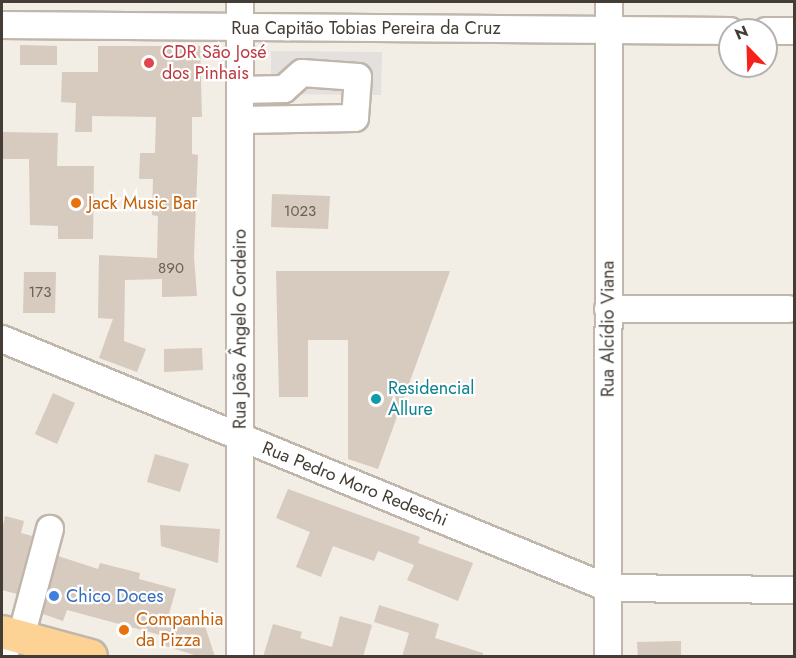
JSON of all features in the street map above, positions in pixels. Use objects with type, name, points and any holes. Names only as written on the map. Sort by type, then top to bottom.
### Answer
[{"type":"main road","points":[[9,640],[91,657]]},
{"type":"street","name":"Rua João Ângelo Cordeiro","points":[[240,2],[240,657]]},
{"type":"street","name":"Rua Alcídio Viana","points":[[608,657],[609,2]]},
{"type":"street","name":"Rua Capitão Tobias Pereira da Cruz","points":[[2,26],[718,31]]},
{"type":"street","points":[[778,31],[795,31]]},
{"type":"street","points":[[240,90],[284,89],[302,73],[358,77],[355,118],[240,120]]},
{"type":"street","points":[[609,309],[788,309]]},
{"type":"street","name":"Rua Pedro Moro Redeschi","points":[[2,339],[608,588]]},
{"type":"street","points":[[9,640],[50,529]]},
{"type":"street","points":[[608,588],[795,590]]},
{"type":"shaded area","points":[[271,51],[382,52],[381,95],[271,94]]},
{"type":"building","points":[[20,45],[57,46],[57,65],[20,65]]},
{"type":"building","points":[[98,46],[200,46],[202,117],[192,117],[192,154],[198,155],[194,257],[197,296],[162,297],[162,279],[125,280],[124,341],[146,349],[137,372],[99,358],[113,319],[98,318],[99,255],[157,258],[158,216],[152,215],[153,179],[139,179],[140,153],[155,153],[156,117],[92,116],[92,132],[75,132],[76,103],[61,102],[62,72],[98,72]]},
{"type":"building","points":[[2,132],[58,133],[57,166],[94,166],[93,239],[58,239],[58,226],[30,225],[29,159],[2,159]]},
{"type":"building","points":[[272,194],[330,196],[328,229],[271,227]]},
{"type":"building","name":"Residencial Allure","points":[[276,271],[450,271],[378,469],[348,459],[348,340],[308,340],[308,397],[279,397]]},
{"type":"building","points":[[24,272],[56,272],[55,313],[23,313]]},
{"type":"building","points":[[202,348],[203,370],[164,372],[164,349]]},
{"type":"building","points":[[53,393],[75,403],[57,444],[35,434]]},
{"type":"building","points":[[155,454],[189,464],[180,492],[147,482]]},
{"type":"building","points":[[288,489],[420,537],[418,543],[473,563],[458,601],[407,580],[414,565],[378,551],[374,561],[333,546],[321,577],[296,567],[310,532],[276,518]]},
{"type":"building","points":[[5,516],[24,521],[21,533],[32,536],[17,594],[2,590],[2,530]]},
{"type":"building","points":[[160,525],[220,529],[218,563],[161,546]]},
{"type":"building","points":[[58,556],[98,569],[100,563],[140,573],[139,579],[176,589],[169,614],[204,623],[215,657],[201,657],[162,645],[164,636],[67,610],[63,621],[43,614]]},
{"type":"building","points":[[379,605],[439,624],[435,638],[483,653],[483,657],[402,657],[409,633],[374,622]]},
{"type":"building","points":[[340,616],[372,625],[363,657],[263,657],[273,624],[302,632],[300,638],[332,647]]},
{"type":"building","points":[[681,641],[681,657],[638,657],[637,642]]},
{"type":"place","name":"CDR São José dos Pinhais","points":[[149,63]]},
{"type":"place","name":"Jack Music Bar","points":[[76,203]]},
{"type":"place","name":"Residencial Allure","points":[[376,399]]},
{"type":"place","name":"Chico Doces","points":[[54,596]]},
{"type":"place","name":"Companhia da Pizza","points":[[124,630]]}]
